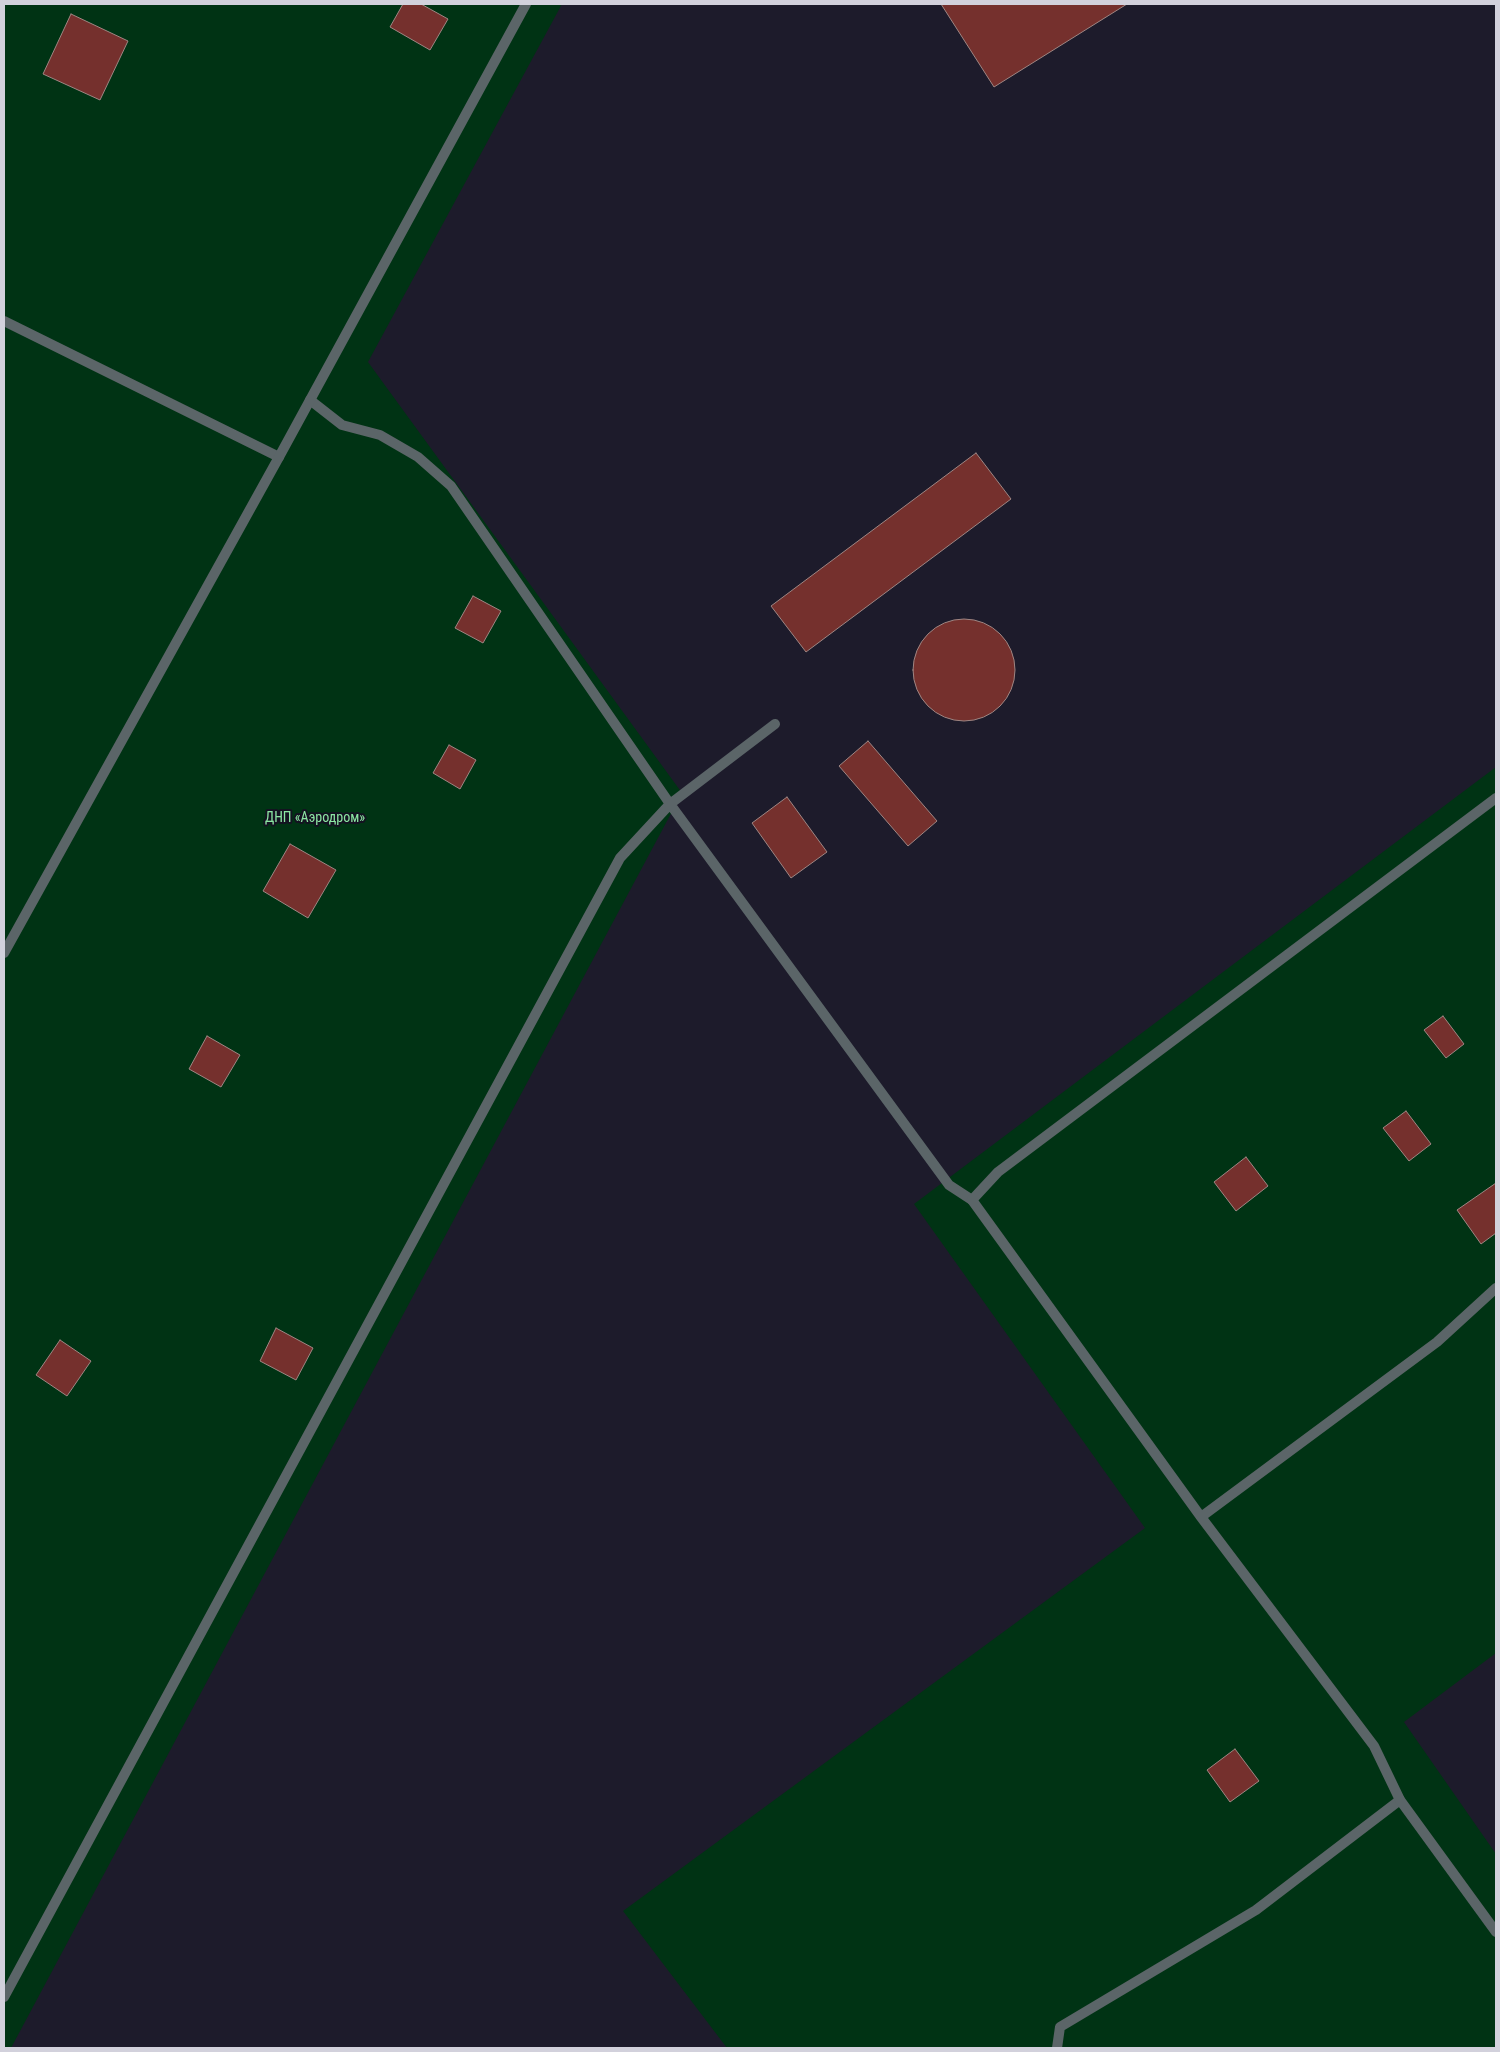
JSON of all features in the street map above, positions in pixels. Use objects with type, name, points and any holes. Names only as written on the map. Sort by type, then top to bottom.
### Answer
[{"type":"street","points":[[4,953],[279,457],[526,4]]},
{"type":"street","points":[[4,321],[279,457]]},
{"type":"street","points":[[310,400],[342,425],[380,435],[418,457],[451,486],[670,804],[949,1185],[972,1200],[1201,1518],[1374,1746],[1400,1800],[1496,1932]]},
{"type":"street","points":[[4,1997],[620,858],[670,804],[775,724]]},
{"type":"street","points":[[972,1200],[998,1172],[1496,798]]},
{"type":"street","points":[[1201,1518],[1437,1342],[1496,1288]]},
{"type":"street","points":[[1057,2048],[1060,2027],[1256,1910],[1400,1800]]},
{"type":"green space","name":"ДНП «Аэродром»","points":[[4,4],[562,4],[368,362],[682,793],[11,2048],[4,2048]]},
{"type":"green space","points":[[1496,767],[1496,1653],[1404,1722],[1496,1854],[1496,2048],[727,2048],[623,1911],[1145,1528],[914,1204]]},
{"type":"building","points":[[403,4],[421,4],[448,19],[430,50],[390,27]]},
{"type":"building","points":[[941,4],[1127,4],[994,87]]},
{"type":"building","points":[[71,14],[128,41],[100,100],[43,74]]},
{"type":"building","points":[[976,453],[1011,499],[806,652],[771,606]]},
{"type":"building","points":[[473,596],[501,611],[483,643],[455,628]]},
{"type":"building","points":[[964,619],[983,623],[1000,634],[1011,651],[1015,670],[1011,689],[1000,706],[983,717],[964,721],[945,717],[928,706],[917,689],[913,670],[917,651],[928,634],[945,623]]},
{"type":"building","points":[[868,741],[937,821],[908,846],[839,766]]},
{"type":"building","points":[[449,745],[476,760],[460,789],[433,773]]},
{"type":"building","points":[[787,797],[827,852],[791,878],[752,823]]},
{"type":"building","points":[[290,844],[336,870],[308,918],[263,891]]},
{"type":"building","points":[[1443,1016],[1464,1044],[1446,1058],[1424,1030]]},
{"type":"building","points":[[207,1036],[240,1055],[221,1087],[189,1069]]},
{"type":"building","points":[[1406,1111],[1431,1144],[1409,1161],[1383,1128]]},
{"type":"building","points":[[1246,1157],[1268,1186],[1236,1211],[1214,1182]]},
{"type":"building","points":[[1496,1183],[1496,1233],[1481,1244],[1457,1210]]},
{"type":"building","points":[[276,1328],[313,1348],[296,1380],[260,1361]]},
{"type":"building","points":[[60,1340],[91,1361],[67,1396],[36,1375]]},
{"type":"building","points":[[1235,1749],[1259,1781],[1230,1802],[1207,1770]]}]
